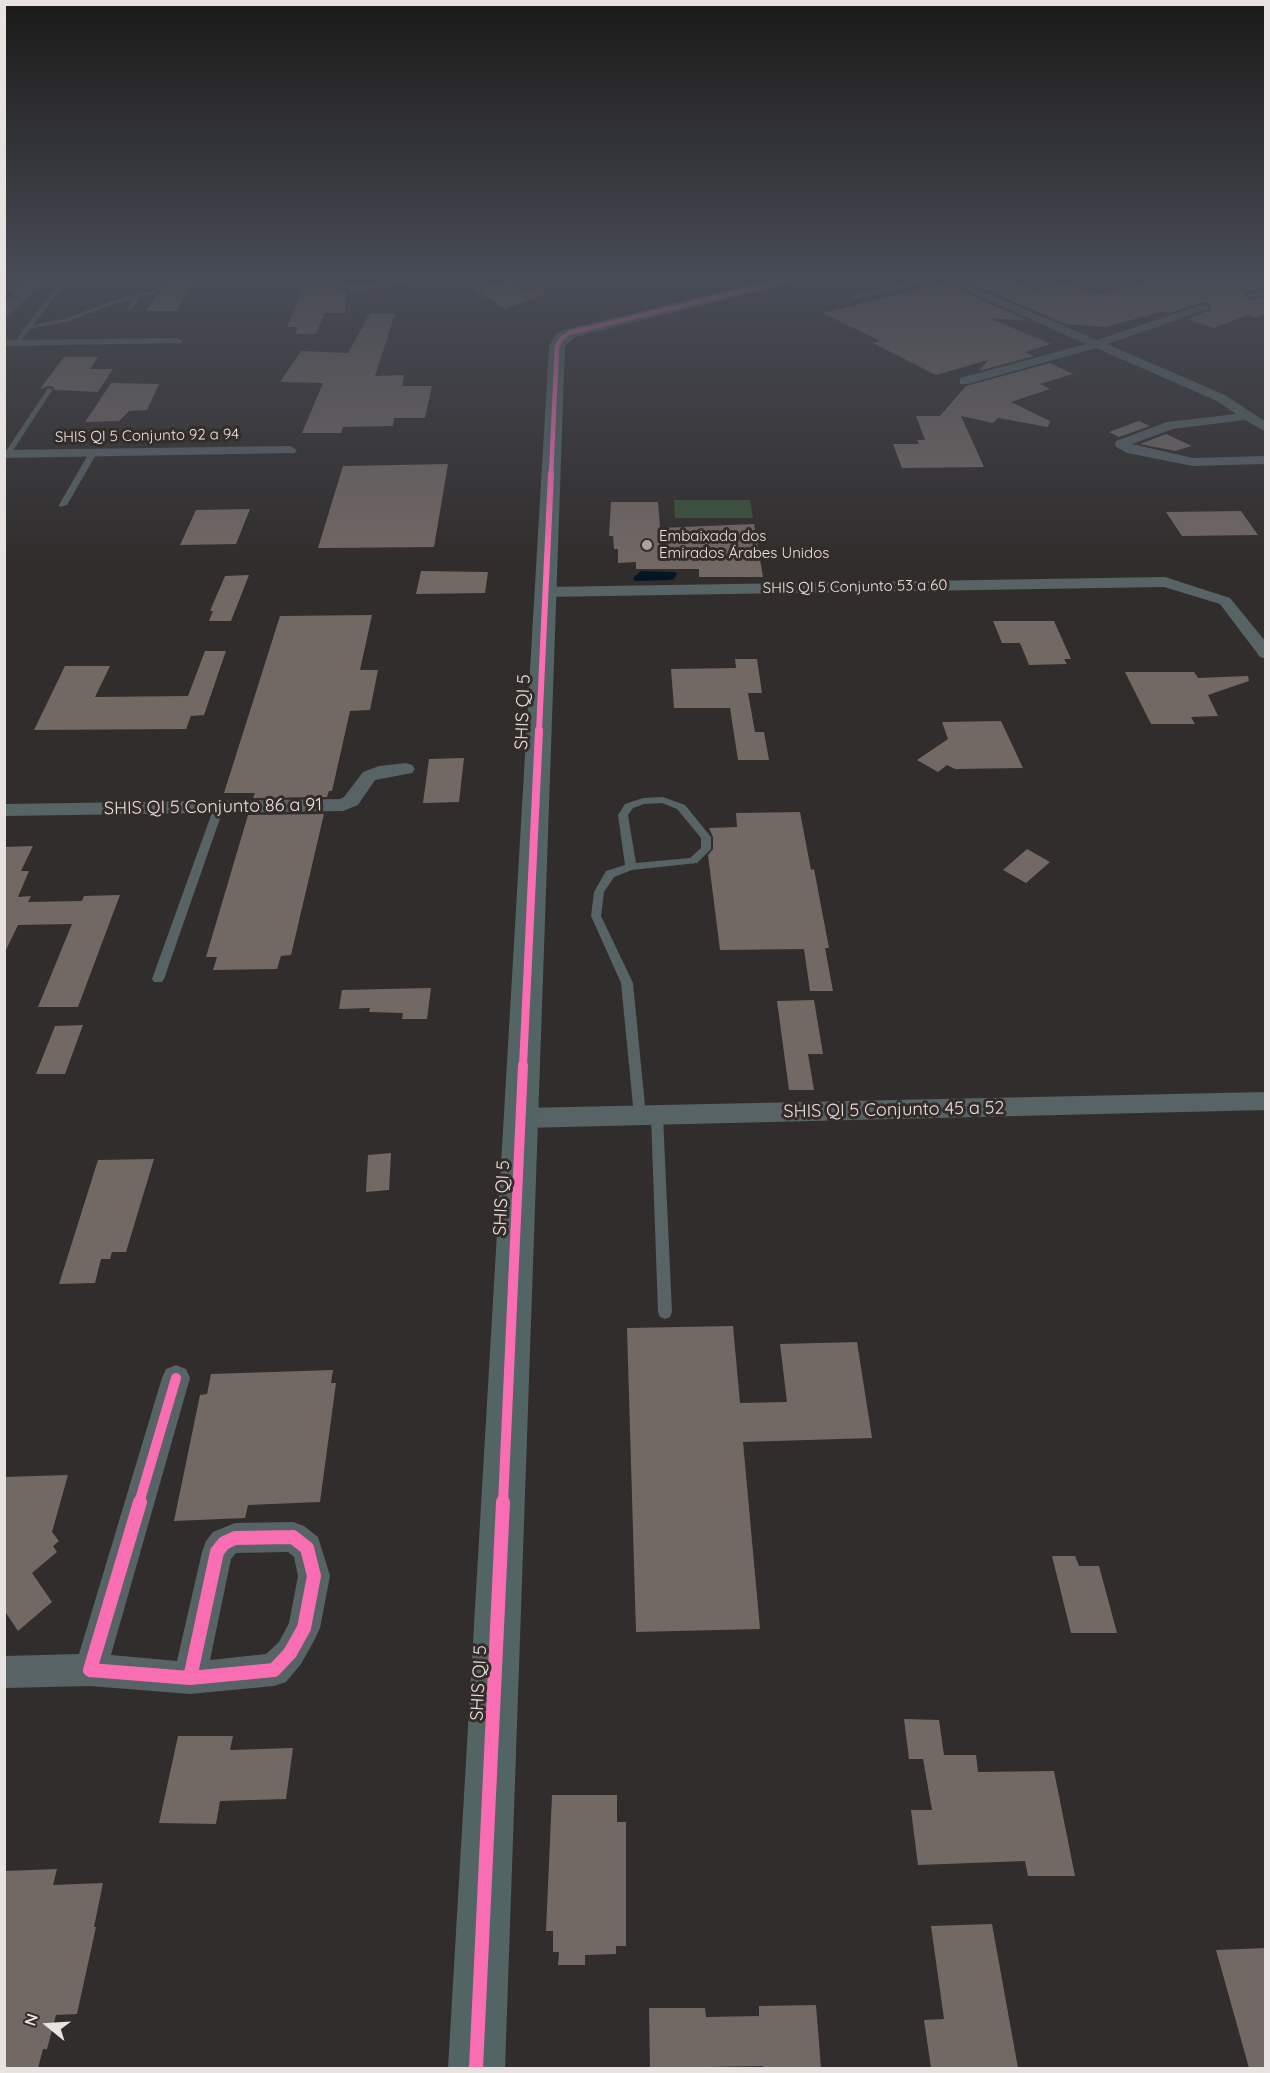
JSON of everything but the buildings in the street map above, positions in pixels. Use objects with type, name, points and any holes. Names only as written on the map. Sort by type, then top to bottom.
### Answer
[{"type":"street","name":"SHIS QI 5","points":[[476,2068],[523,1118],[554,375]]},
{"type":"street","points":[[964,381],[987,375]]},
{"type":"street","points":[[1168,375],[1221,398],[1266,428]]},
{"type":"street","points":[[1246,416],[1172,425],[1121,444],[1132,450],[1192,462],[1266,460]]},
{"type":"street","name":"SHIS QI 5 Conjunto 92 a 94","points":[[6,454],[290,450]]},
{"type":"street","name":"SHIS QI 5 Conjunto 53 a 60","points":[[545,592],[1165,582],[1225,601],[1266,654]]},
{"type":"street","name":"SHIS QI 5 Conjunto 86 a 91","points":[[4,810],[343,805],[351,801],[369,776],[379,772],[406,769]]},
{"type":"street","name":"SHIS QI 5 Conjunto 45 a 52","points":[[523,1118],[1266,1101]]},
{"type":"street","points":[[90,1670],[176,1378]]},
{"type":"street","points":[[4,1672],[90,1670],[190,1678],[274,1670],[290,1653],[304,1628],[314,1576],[307,1548],[293,1537],[235,1538],[224,1543],[217,1552],[190,1678]]},
{"type":"lane","points":[[6,454],[50,389]]},
{"type":"lane","points":[[63,505],[93,453]]},
{"type":"lane","points":[[631,867],[623,815],[629,806],[643,801],[663,800],[681,807],[706,837],[706,849],[693,861],[631,867],[610,874],[599,892],[596,916],[627,983],[649,1116],[665,1312]]},
{"type":"lane","points":[[158,979],[219,807]]},
{"type":"green space","points":[[674,500],[750,500],[753,518],[675,518]]},
{"type":"water","points":[[641,571],[675,572],[677,574],[674,579],[670,580],[635,581],[633,578]]},
{"type":"cycle path","points":[[476,2068],[556,375]]},
{"type":"cycle path","points":[[176,1378],[90,1670],[190,1678],[217,1552],[224,1543],[235,1538],[293,1537],[307,1548],[314,1576],[304,1628],[290,1653],[274,1670],[190,1678]]},
{"type":"place","name":"Embaixada dos Emirados Árabes Unidos","points":[[647,545]]}]
